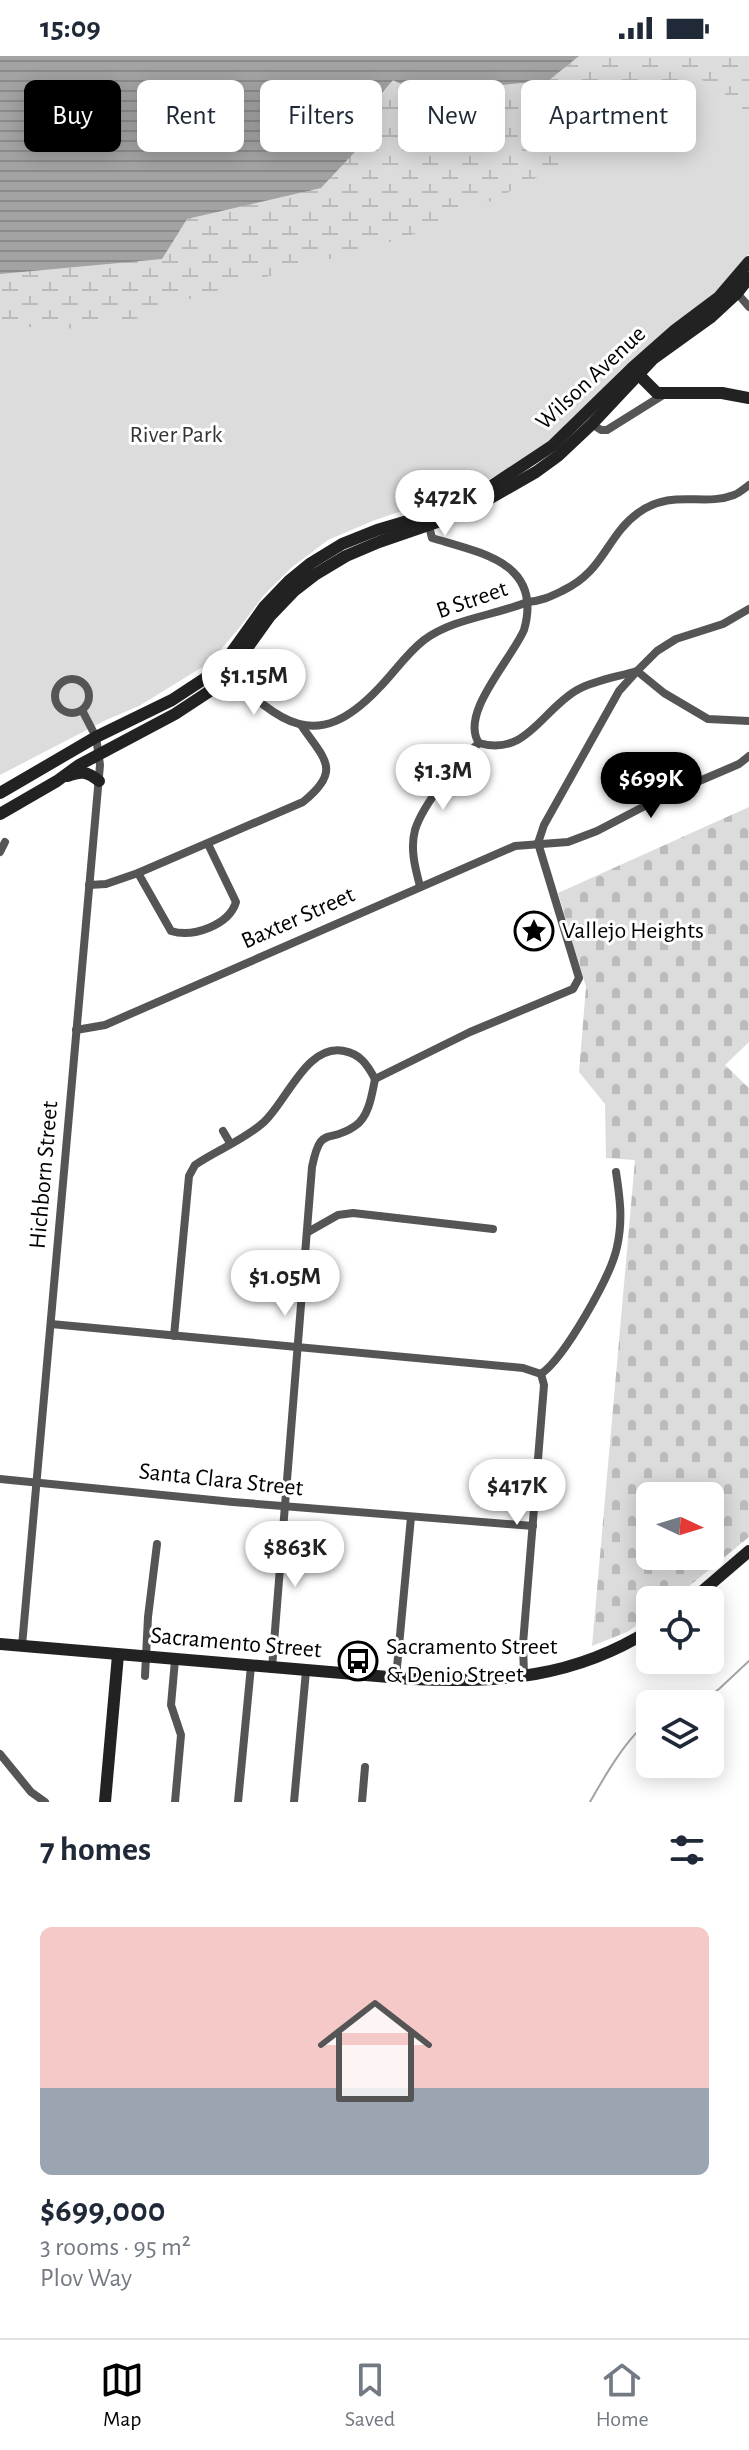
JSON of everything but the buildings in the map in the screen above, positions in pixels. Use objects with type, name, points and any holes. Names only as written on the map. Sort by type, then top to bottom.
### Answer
[{"type":"main road","name":"Wilson Avenue","points":[[428,520],[438,512],[481,493],[552,446],[675,330],[719,297],[749,262]]},
{"type":"main road","name":"Wilson Avenue","points":[[0,814],[99,753],[188,706],[213,689],[224,670],[270,616],[316,574],[357,551],[428,520],[465,511],[513,487],[558,456],[592,424],[634,371],[710,318],[749,278]]},
{"type":"main road","points":[[634,371],[653,391],[664,394],[722,393],[749,398]]},
{"type":"main road","name":"Wilson Avenue","points":[[0,793],[96,737],[172,700],[224,670]]},
{"type":"main road","points":[[57,781],[80,771],[99,781]]},
{"type":"main road","points":[[708,1586],[749,1551]]},
{"type":"main road","name":"Sacramento Street","points":[[0,1644],[306,1671],[468,1681],[578,1665],[605,1655],[636,1638]]},
{"type":"main road","points":[[105,1802],[118,1655]]},
{"type":"street","points":[[737,293],[749,307]]},
{"type":"street","points":[[592,424],[607,430],[664,394]]},
{"type":"street","name":"B Street","points":[[301,725],[332,724],[346,717],[379,688],[410,652],[434,634],[453,625],[527,602],[540,601],[572,586],[586,577],[626,524],[651,505],[674,498],[719,499],[735,495],[749,485]]},
{"type":"street","points":[[428,520],[432,538],[497,559],[516,573],[525,589],[527,620],[518,643],[476,710],[472,731],[479,743],[501,747],[517,741],[579,689],[637,671]]},
{"type":"street","points":[[375,1079],[470,1032],[573,989],[579,978],[538,843],[544,825],[619,691],[637,671],[657,651],[676,639],[723,624],[749,609]]},
{"type":"street","points":[[89,885],[106,884],[138,873],[208,844],[303,802],[323,783],[327,768],[322,753],[301,725],[280,717],[224,670]]},
{"type":"street","points":[[637,671],[664,693],[708,719],[749,721]]},
{"type":"street","name":"Hichborn Street","points":[[73,678],[86,684],[90,695],[82,710],[71,713],[57,704],[56,689],[65,679],[73,678]]},
{"type":"street","name":"Hichborn Street","points":[[22,1646],[99,781],[96,737],[82,710]]},
{"type":"street","points":[[420,886],[413,854],[415,830],[460,759],[479,743]]},
{"type":"street","name":"Baxter Street","points":[[76,1030],[105,1025],[515,846],[568,842],[597,831],[662,797],[739,764],[749,756]]},
{"type":"street","points":[[0,852],[5,842]]},
{"type":"street","points":[[138,873],[171,931],[195,933],[225,919],[236,902],[208,844]]},
{"type":"street","points":[[174,1336],[189,1176],[195,1165],[263,1123],[311,1060],[322,1053],[339,1050],[356,1054],[367,1064],[375,1079],[363,1118],[355,1126],[320,1141],[312,1167],[272,1668]]},
{"type":"street","points":[[223,1131],[230,1143]]},
{"type":"street","points":[[541,1374],[561,1355],[614,1257],[621,1206],[616,1172]]},
{"type":"street","points":[[308,1232],[338,1215],[353,1213],[493,1229]]},
{"type":"street","points":[[51,1324],[298,1345],[523,1368],[541,1374]]},
{"type":"street","points":[[524,1675],[523,1644],[544,1385],[541,1374]]},
{"type":"street","name":"Santa Clara Street","points":[[0,1479],[286,1507],[533,1526]]},
{"type":"street","points":[[396,1678],[411,1517]]},
{"type":"street","points":[[145,1676],[157,1544]]},
{"type":"street","points":[[175,1660],[171,1705],[181,1735],[175,1802]]},
{"type":"street","points":[[238,1802],[251,1666]]},
{"type":"street","points":[[294,1802],[306,1671]]},
{"type":"street","points":[[0,1754],[31,1792],[45,1802]]},
{"type":"street","points":[[362,1802],[365,1767]]},
{"type":"green space","points":[[570,56],[749,56],[749,127],[717,83],[694,79],[521,80],[521,152],[581,152],[462,216],[401,239],[198,296],[139,318],[96,327],[45,330],[0,321],[0,193],[140,152],[244,152],[244,122],[260,117],[260,152],[382,152],[382,81]]},
{"type":"green space","name":"River Park","points":[[728,56],[749,106],[749,254],[703,306],[665,332],[623,368],[556,438],[516,467],[459,492],[375,520],[328,540],[291,568],[264,595],[209,663],[139,706],[0,775],[0,274],[407,152],[505,152],[505,123],[521,118],[521,152],[696,152],[696,80],[648,80]]},
{"type":"green space","points":[[749,807],[749,1042],[725,1065],[749,1088],[749,1537],[724,1557],[724,1482],[636,1482],[636,1570],[709,1570],[689,1586],[636,1586],[636,1626],[592,1646],[635,1160],[606,1158],[605,1104],[579,1072],[586,987],[558,893]]},
{"type":"shaded area","points":[[0,56],[579,56],[549,80],[521,80],[521,83],[505,85],[505,80],[398,80],[398,82],[393,80],[382,93],[382,80],[260,80],[260,152],[355,152],[321,188],[187,219],[162,259],[0,274]]},
{"type":"waterway","points":[[718,1690],[749,1661]]},
{"type":"waterway","points":[[590,1802],[636,1735]]},
{"type":"place","name":"Vallejo Heights","points":[[534,931]]},
{"type":"place","name":"Sacramento Street & Denio Street","points":[[358,1661]]}]
